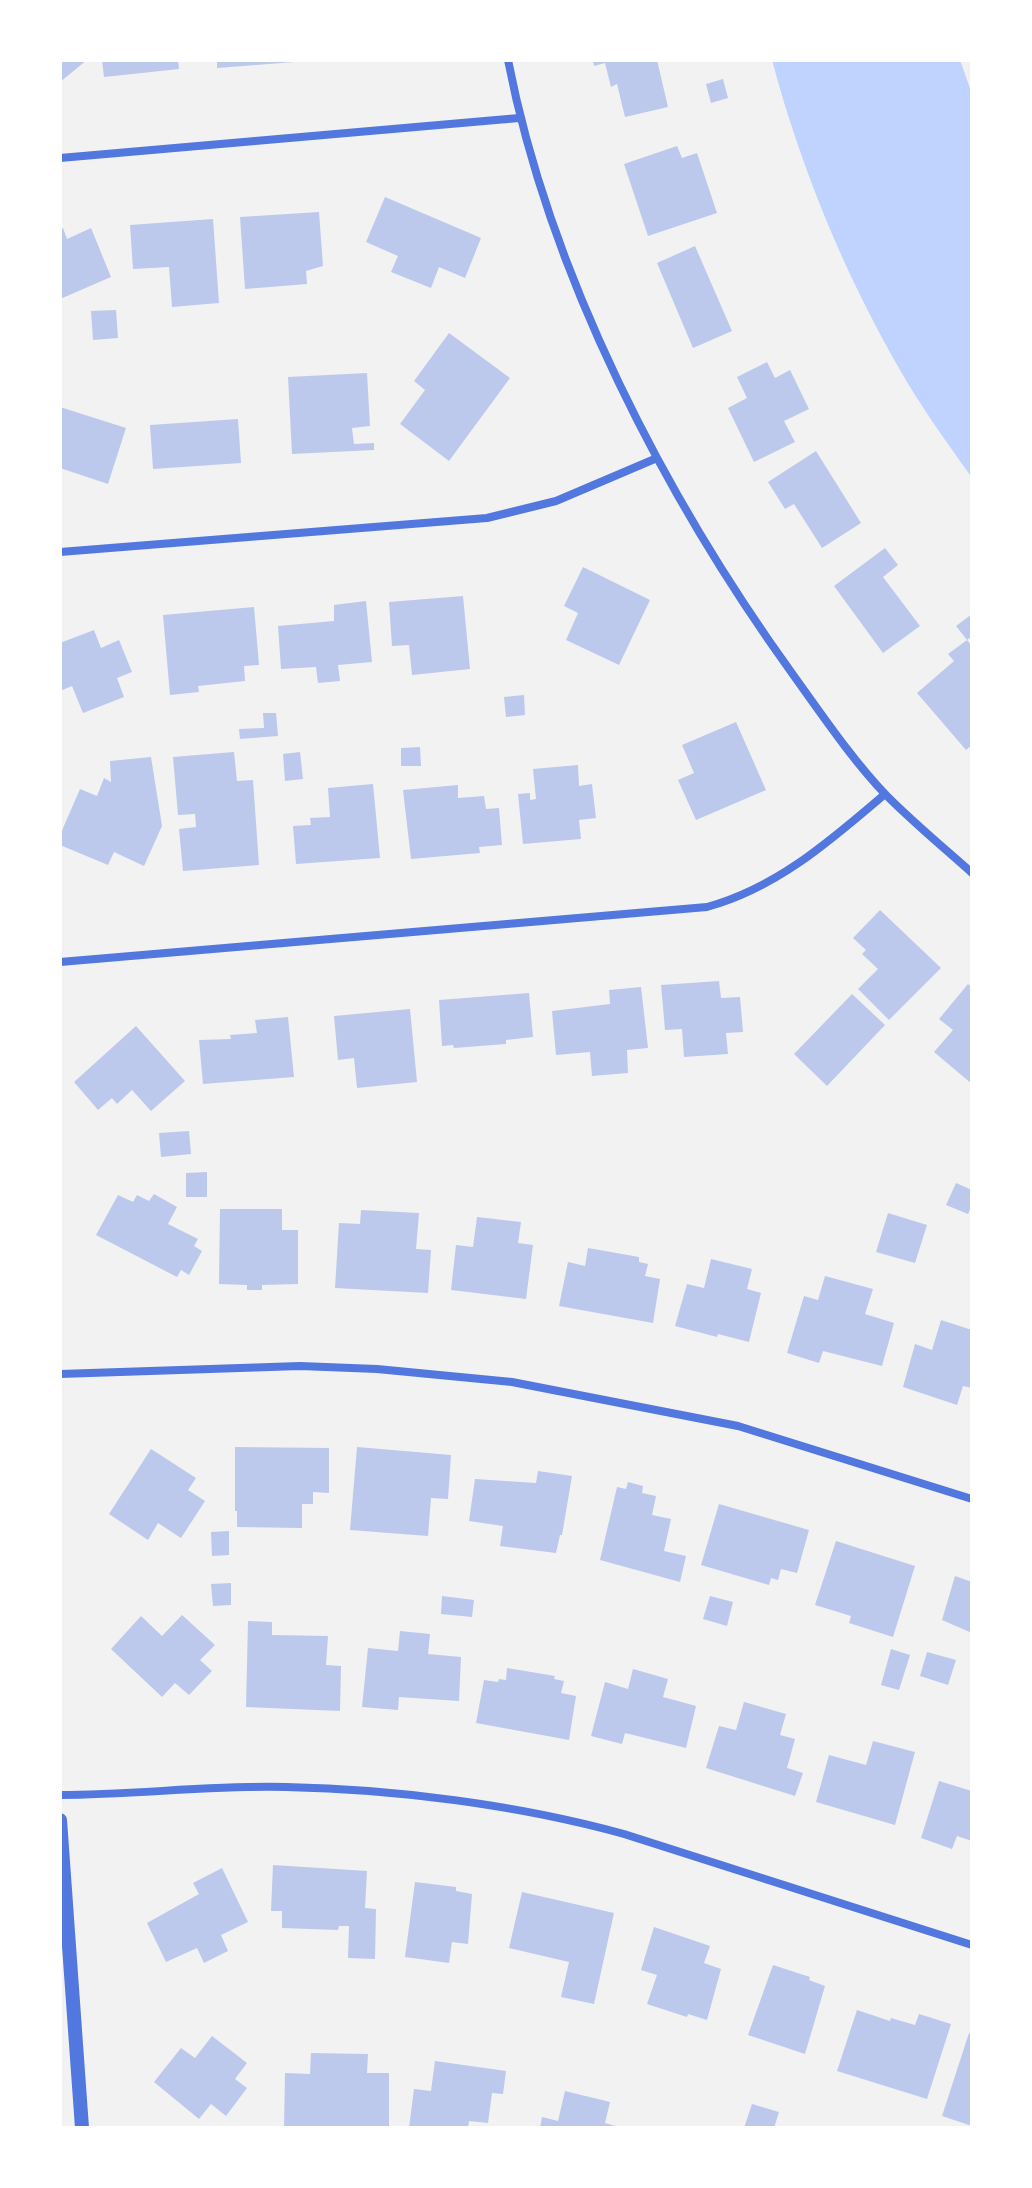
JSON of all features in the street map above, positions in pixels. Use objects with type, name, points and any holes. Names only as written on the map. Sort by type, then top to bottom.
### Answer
[{"type":"street","points":[[508,60],[519,118],[578,287],[625,395],[657,458],[751,616],[824,717],[885,794],[972,873]]},
{"type":"street","points":[[60,158],[519,118]]},
{"type":"street","points":[[60,552],[487,518],[556,501],[657,458]]},
{"type":"street","points":[[60,962],[707,907],[741,896],[783,874],[819,850],[885,794]]},
{"type":"street","points":[[60,1374],[338,1367],[512,1382],[738,1426],[972,1499]]},
{"type":"street","points":[[60,1795],[287,1787],[405,1796],[523,1811],[624,1834],[972,1945]]},
{"type":"street","points":[[60,1820],[82,2128]]},
{"type":"water","points":[[772,60],[960,60],[972,94],[972,478],[910,387],[867,310],[813,187]]},
{"type":"building","points":[[60,60],[87,60],[60,82]]},
{"type":"building","points":[[102,60],[178,60],[179,69],[104,77]]},
{"type":"building","points":[[217,60],[294,60],[295,62],[217,68]]},
{"type":"building","points":[[593,60],[657,60],[668,107],[625,117],[617,84],[611,87],[605,63],[594,66]]},
{"type":"building","points":[[723,79],[728,98],[711,103],[706,84]]},
{"type":"building","points":[[677,146],[682,158],[697,153],[717,213],[648,236],[624,164]]},
{"type":"building","points":[[385,197],[481,238],[465,278],[439,267],[431,288],[391,272],[398,256],[366,242]]},
{"type":"building","points":[[319,212],[323,266],[306,271],[307,284],[245,289],[240,217]]},
{"type":"building","points":[[213,219],[219,303],[172,307],[169,267],[133,269],[130,225]]},
{"type":"building","points":[[63,228],[67,239],[91,228],[111,277],[60,299],[60,230]]},
{"type":"building","points":[[695,246],[732,331],[693,348],[657,263]]},
{"type":"building","points":[[116,310],[118,338],[93,340],[91,311]]},
{"type":"building","points":[[449,333],[510,378],[449,461],[400,424],[425,390],[414,381]]},
{"type":"building","points":[[767,362],[775,378],[790,370],[809,409],[784,421],[795,442],[754,462],[728,408],[747,398],[737,377]]},
{"type":"building","points":[[367,373],[370,426],[352,428],[354,444],[374,443],[374,450],[292,454],[288,377]]},
{"type":"building","points":[[60,407],[126,428],[108,484],[60,468]]},
{"type":"building","points":[[238,419],[241,463],[153,469],[150,425]]},
{"type":"building","points":[[816,451],[861,523],[822,548],[794,504],[785,509],[768,482]]},
{"type":"building","points":[[885,548],[898,565],[883,577],[920,626],[883,653],[834,586]]},
{"type":"building","points":[[583,567],[650,600],[619,665],[566,640],[578,613],[564,606]]},
{"type":"building","points":[[463,596],[470,669],[412,675],[409,645],[392,646],[389,602]]},
{"type":"building","points":[[366,601],[372,662],[338,665],[340,681],[318,683],[316,667],[281,669],[278,626],[334,621],[334,605]]},
{"type":"building","points":[[254,607],[259,665],[244,666],[245,681],[198,686],[199,692],[170,695],[163,615]]},
{"type":"building","points":[[972,614],[972,636],[967,640],[956,626]]},
{"type":"building","points":[[94,630],[101,648],[119,640],[132,672],[117,678],[124,697],[83,713],[72,686],[60,691],[60,643]]},
{"type":"building","points":[[967,640],[972,646],[972,745],[966,750],[917,693],[954,661],[948,654]]},
{"type":"building","points":[[524,695],[525,715],[506,717],[504,697]]},
{"type":"building","points":[[263,713],[276,713],[278,736],[240,739],[239,729],[264,728]]},
{"type":"building","points":[[736,722],[766,790],[696,820],[678,780],[694,773],[682,745]]},
{"type":"building","points":[[420,747],[421,766],[401,766],[401,748]]},
{"type":"building","points":[[234,752],[237,781],[253,780],[259,865],[183,871],[179,829],[196,827],[195,814],[178,815],[173,757]]},
{"type":"building","points":[[300,752],[303,779],[285,781],[283,754]]},
{"type":"building","points":[[151,757],[162,826],[144,866],[114,852],[108,865],[60,845],[60,835],[80,789],[97,796],[104,778],[111,782],[110,761]]},
{"type":"building","points":[[578,765],[579,786],[592,784],[596,818],[579,820],[581,839],[523,844],[518,794],[530,793],[530,800],[536,799],[533,769]]},
{"type":"building","points":[[373,784],[380,858],[296,864],[293,826],[311,825],[310,818],[330,817],[328,788]]},
{"type":"building","points":[[458,785],[458,798],[484,796],[486,809],[499,808],[502,845],[479,847],[480,853],[411,859],[403,790]]},
{"type":"building","points":[[880,910],[941,968],[889,1020],[858,989],[878,969],[862,954],[866,950],[853,938]]},
{"type":"building","points":[[719,981],[721,998],[740,997],[743,1032],[726,1033],[728,1054],[684,1057],[682,1029],[665,1030],[661,985]]},
{"type":"building","points":[[968,984],[972,988],[972,1084],[934,1052],[953,1030],[939,1019]]},
{"type":"building","points":[[641,987],[648,1048],[627,1050],[628,1073],[592,1076],[590,1052],[556,1055],[552,1011],[610,1004],[609,990]]},
{"type":"building","points":[[529,993],[533,1037],[506,1040],[506,1044],[442,1046],[439,1000]]},
{"type":"building","points":[[852,994],[885,1025],[827,1086],[794,1054]]},
{"type":"building","points":[[410,1009],[417,1082],[357,1088],[354,1058],[338,1060],[334,1016]]},
{"type":"building","points":[[288,1017],[294,1077],[203,1084],[199,1040],[231,1039],[230,1035],[257,1033],[255,1020]]},
{"type":"building","points":[[136,1026],[185,1081],[151,1111],[132,1090],[117,1104],[112,1098],[98,1110],[74,1082]]},
{"type":"building","points":[[189,1131],[191,1154],[161,1157],[159,1133]]},
{"type":"building","points":[[207,1172],[207,1197],[186,1197],[186,1173]]},
{"type":"building","points":[[956,1183],[972,1190],[972,1205],[968,1214],[946,1205]]},
{"type":"building","points":[[154,1194],[177,1207],[168,1224],[198,1239],[194,1246],[202,1251],[189,1275],[181,1270],[177,1277],[96,1235],[118,1195],[133,1202],[137,1195],[149,1201]]},
{"type":"building","points":[[220,1209],[282,1209],[282,1230],[298,1230],[298,1284],[262,1285],[262,1290],[247,1290],[247,1285],[219,1284]]},
{"type":"building","points":[[361,1210],[419,1213],[416,1249],[431,1250],[428,1293],[335,1288],[339,1223],[360,1224]]},
{"type":"building","points":[[888,1213],[927,1225],[915,1263],[876,1252]]},
{"type":"building","points":[[477,1217],[521,1222],[518,1243],[533,1245],[526,1299],[451,1290],[456,1245],[473,1247]]},
{"type":"building","points":[[588,1248],[639,1257],[639,1262],[648,1264],[645,1276],[660,1279],[653,1323],[559,1306],[568,1262],[585,1266]]},
{"type":"building","points":[[711,1259],[752,1269],[747,1289],[761,1293],[749,1342],[675,1326],[687,1284],[704,1288]]},
{"type":"building","points":[[825,1276],[873,1289],[865,1314],[894,1323],[882,1366],[823,1351],[819,1363],[787,1353],[804,1296],[818,1300]]},
{"type":"building","points":[[941,1320],[972,1330],[972,1388],[963,1386],[957,1405],[903,1387],[915,1344],[932,1350]]},
{"type":"building","points":[[235,1447],[329,1448],[329,1493],[313,1492],[313,1504],[302,1504],[302,1528],[237,1527]]},
{"type":"building","points":[[357,1447],[451,1455],[448,1499],[431,1498],[428,1536],[350,1530]]},
{"type":"building","points":[[151,1449],[196,1478],[188,1490],[205,1501],[181,1538],[158,1523],[148,1540],[109,1514]]},
{"type":"building","points":[[538,1471],[572,1476],[556,1553],[500,1546],[503,1526],[469,1521],[475,1479],[536,1483]]},
{"type":"building","points":[[628,1482],[643,1486],[642,1493],[656,1496],[652,1515],[671,1519],[664,1551],[686,1556],[680,1582],[600,1560],[617,1487],[626,1489]]},
{"type":"building","points":[[719,1504],[809,1530],[797,1573],[781,1569],[778,1580],[771,1578],[769,1585],[701,1565]]},
{"type":"building","points":[[229,1531],[229,1555],[212,1556],[211,1532]]},
{"type":"building","points":[[836,1541],[915,1566],[893,1637],[849,1623],[851,1616],[815,1605]]},
{"type":"building","points":[[955,1576],[972,1582],[972,1633],[942,1620]]},
{"type":"building","points":[[231,1583],[231,1605],[213,1606],[211,1584]]},
{"type":"building","points":[[442,1596],[474,1600],[472,1617],[441,1614]]},
{"type":"building","points":[[710,1596],[733,1602],[727,1626],[703,1619]]},
{"type":"building","points":[[182,1615],[215,1645],[200,1660],[212,1671],[189,1695],[175,1683],[162,1697],[111,1649],[141,1616],[162,1636]]},
{"type":"building","points":[[248,1621],[272,1622],[272,1635],[328,1636],[326,1665],[341,1666],[340,1711],[246,1707]]},
{"type":"building","points":[[400,1631],[430,1634],[428,1654],[461,1657],[459,1701],[399,1697],[398,1710],[362,1707],[368,1648],[398,1651]]},
{"type":"building","points":[[891,1649],[910,1655],[899,1690],[881,1685]]},
{"type":"building","points":[[927,1652],[956,1660],[948,1685],[920,1676]]},
{"type":"building","points":[[507,1668],[555,1676],[554,1679],[564,1681],[561,1693],[576,1696],[569,1740],[476,1723],[484,1680],[506,1680]]},
{"type":"building","points":[[633,1669],[668,1679],[663,1697],[696,1706],[686,1748],[625,1733],[622,1744],[591,1736],[605,1682],[628,1689]]},
{"type":"building","points":[[744,1702],[786,1714],[780,1735],[795,1739],[787,1768],[803,1773],[795,1796],[706,1768],[719,1726],[736,1730]]},
{"type":"building","points":[[873,1741],[915,1752],[895,1825],[816,1802],[829,1755],[866,1765]]},
{"type":"building","points":[[939,1781],[972,1791],[972,1841],[957,1836],[952,1849],[921,1838]]},
{"type":"building","points":[[273,1865],[367,1871],[365,1908],[376,1909],[375,1959],[348,1958],[349,1926],[339,1926],[338,1930],[282,1928],[282,1911],[271,1911]]},
{"type":"building","points":[[222,1868],[248,1922],[221,1935],[228,1951],[204,1963],[197,1948],[166,1962],[147,1923],[199,1894],[193,1883]]},
{"type":"building","points":[[415,1882],[456,1887],[456,1891],[472,1894],[468,1944],[452,1942],[449,1963],[405,1957]]},
{"type":"building","points":[[522,1892],[614,1913],[594,2004],[561,1997],[569,1962],[509,1948]]},
{"type":"building","points":[[654,1927],[710,1946],[704,1963],[721,1969],[707,2020],[647,2004],[657,1975],[641,1970]]},
{"type":"building","points":[[773,1965],[810,1977],[809,1980],[825,1986],[805,2054],[748,2035]]},
{"type":"building","points":[[857,2010],[915,2025],[919,2014],[951,2024],[927,2099],[837,2071]]},
{"type":"building","points":[[969,2033],[972,2034],[972,2126],[942,2116]]},
{"type":"building","points":[[212,2036],[247,2063],[235,2079],[247,2088],[226,2116],[211,2104],[199,2119],[154,2082],[181,2048],[195,2058]]},
{"type":"building","points":[[311,2053],[368,2054],[367,2073],[389,2073],[389,2126],[284,2128],[285,2073],[310,2074]]},
{"type":"building","points":[[435,2061],[506,2071],[503,2094],[492,2093],[488,2123],[469,2121],[468,2128],[409,2128],[414,2089],[431,2091]]},
{"type":"building","points":[[565,2091],[610,2102],[605,2123],[622,2128],[540,2128],[542,2117],[558,2121]]},
{"type":"building","points":[[752,2104],[779,2112],[774,2128],[744,2128]]}]
